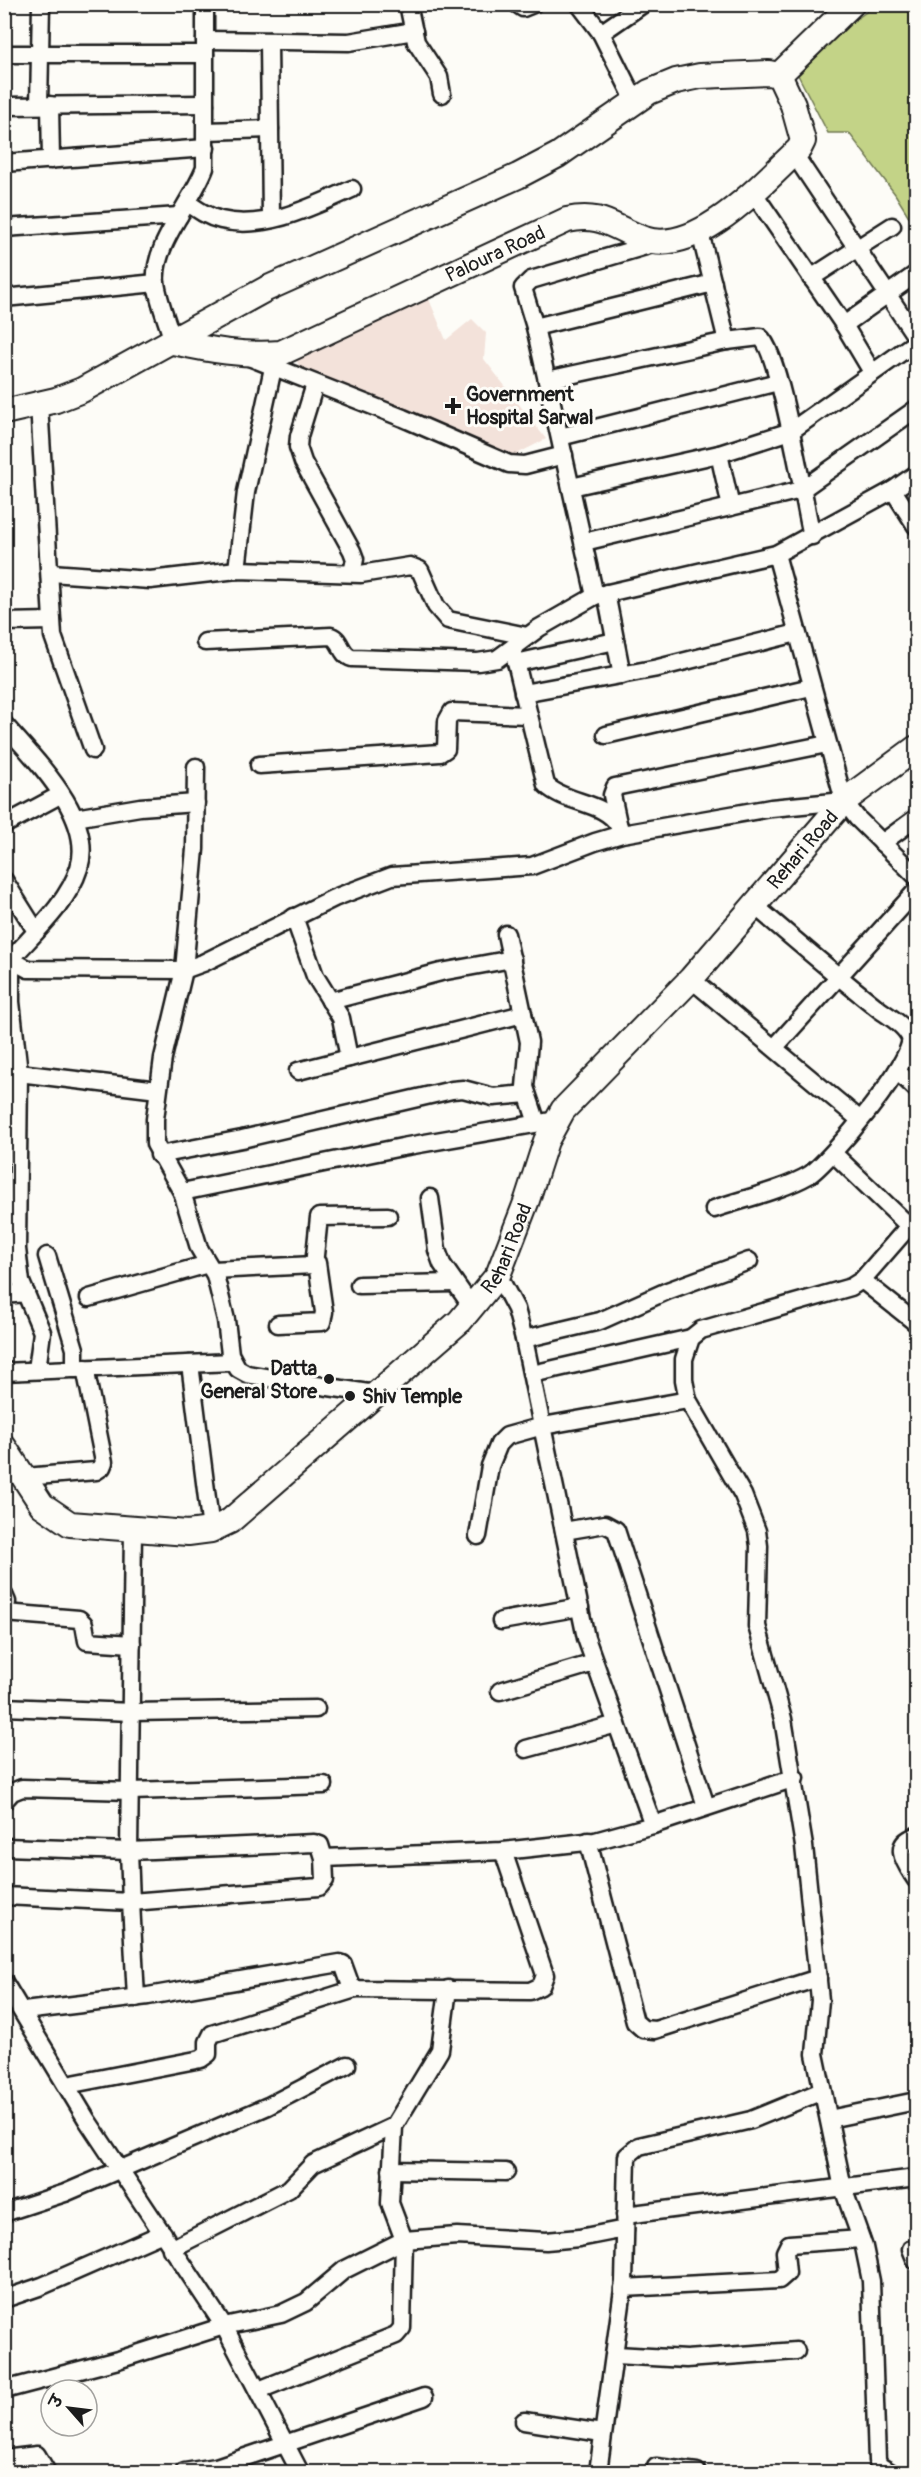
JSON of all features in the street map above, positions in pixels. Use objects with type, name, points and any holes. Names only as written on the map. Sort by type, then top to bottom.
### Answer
[{"type":"main road","points":[[779,75],[852,4]]},
{"type":"main road","points":[[4,412],[39,404],[82,390],[266,290],[518,176],[558,155],[649,92],[676,81],[700,76],[769,73],[779,75]]},
{"type":"main road","points":[[657,243],[674,241],[700,232],[753,192],[794,153],[803,141],[793,105],[779,75]]},
{"type":"main road","name":"Paloura Road","points":[[173,342],[244,355],[280,353],[567,220],[584,216],[601,219],[657,243]]},
{"type":"main road","name":"Rehari Road","points":[[4,1447],[42,1504],[70,1524],[188,1533],[211,1530],[230,1521],[450,1331],[472,1307],[498,1275],[527,1200],[546,1140],[547,1121],[691,979],[844,801],[916,747]]},
{"type":"street","points":[[41,4],[40,54],[51,160]]},
{"type":"street","points":[[173,342],[156,283],[158,267],[166,242],[198,187],[205,168],[205,4]]},
{"type":"street","points":[[408,4],[420,51],[439,77],[442,94]]},
{"type":"street","points":[[517,4],[523,8],[533,4]]},
{"type":"street","points":[[579,4],[601,33],[635,101]]},
{"type":"street","points":[[601,33],[643,4]]},
{"type":"street","points":[[4,54],[205,47],[269,41],[349,42],[414,31]]},
{"type":"street","points":[[269,41],[271,219]]},
{"type":"street","points":[[4,105],[205,104]]},
{"type":"street","points":[[206,131],[270,129]]},
{"type":"street","points":[[4,163],[206,148]]},
{"type":"street","points":[[794,153],[916,337]]},
{"type":"street","points":[[4,228],[184,209],[223,221],[271,219],[308,208],[352,189]]},
{"type":"street","points":[[753,192],[844,325],[872,372]]},
{"type":"street","points":[[812,278],[892,226]]},
{"type":"street","points":[[700,232],[727,341]]},
{"type":"street","points":[[622,675],[615,641],[584,542],[535,327],[523,288],[526,283],[657,243]]},
{"type":"street","points":[[844,325],[916,274]]},
{"type":"street","points":[[4,298],[156,283]]},
{"type":"street","points":[[535,327],[713,283]]},
{"type":"street","points":[[547,380],[727,341],[760,337],[766,340],[791,431],[812,536]]},
{"type":"street","points":[[571,487],[719,454],[791,431],[916,342]]},
{"type":"street","points":[[244,355],[509,464],[525,465],[564,455]]},
{"type":"street","points":[[237,570],[246,492],[273,368]]},
{"type":"street","points":[[560,436],[778,382]]},
{"type":"street","points":[[315,384],[298,447],[303,462],[352,551],[355,559],[352,573]]},
{"type":"street","points":[[39,404],[51,573],[52,621],[57,653],[93,750]]},
{"type":"street","points":[[584,542],[801,490],[916,409]]},
{"type":"street","points":[[719,454],[730,507]]},
{"type":"street","points":[[620,829],[607,813],[561,795],[546,785],[527,715],[515,656],[527,636],[601,595],[776,554],[812,536],[916,474]]},
{"type":"street","points":[[892,490],[916,526]]},
{"type":"street","points":[[776,554],[844,801],[916,876]]},
{"type":"street","points":[[51,573],[150,580],[237,570],[361,574],[410,566],[420,570],[436,606],[448,620],[527,636]]},
{"type":"street","points":[[4,622],[52,621]]},
{"type":"street","points":[[523,693],[622,675],[797,633]]},
{"type":"street","points":[[205,642],[331,636],[336,639],[349,658],[478,662],[615,641]]},
{"type":"street","points":[[606,735],[811,687]]},
{"type":"street","points":[[259,765],[440,753],[446,749],[447,721],[452,712],[527,715]]},
{"type":"street","points":[[4,724],[60,795],[75,818],[82,842],[78,870],[51,915],[8,958],[8,1003],[19,1073],[11,1206],[11,1249],[42,1332],[37,1370]]},
{"type":"street","points":[[620,829],[612,795],[615,787],[827,744]]},
{"type":"street","points":[[196,767],[195,849],[184,970],[158,1090],[155,1135],[159,1155],[182,1192],[199,1248],[210,1267],[226,1320],[232,1362]]},
{"type":"street","points":[[4,825],[60,795]]},
{"type":"street","points":[[8,958],[18,966],[28,969],[184,970],[357,887],[392,876],[532,866],[620,829],[771,808],[844,801]]},
{"type":"street","points":[[75,818],[140,807],[196,803]]},
{"type":"street","points":[[882,843],[916,818]]},
{"type":"street","points":[[4,880],[36,931]]},
{"type":"street","points":[[775,1047],[916,891]]},
{"type":"street","points":[[714,1209],[801,1179],[811,1173],[833,1153],[897,1071],[910,1048],[910,1039],[906,1032],[754,905]]},
{"type":"street","points":[[294,917],[308,963],[341,1018],[349,1058]]},
{"type":"street","points":[[182,1192],[547,1121],[527,1094],[524,1077],[530,1051],[506,934]]},
{"type":"street","points":[[330,1001],[441,972],[512,959]]},
{"type":"street","points":[[691,979],[859,1119]]},
{"type":"street","points":[[298,1071],[523,1014]]},
{"type":"street","points":[[897,1071],[916,1089]]},
{"type":"street","points":[[19,1073],[158,1090]]},
{"type":"street","points":[[159,1155],[242,1139],[452,1090],[464,1089],[493,1097],[527,1094]]},
{"type":"street","points":[[532,1374],[691,1338],[711,1326],[832,1293],[862,1280],[913,1222],[833,1153]]},
{"type":"street","points":[[430,1198],[437,1250],[442,1264],[472,1307]]},
{"type":"street","points":[[278,1324],[322,1322],[324,1312],[316,1263],[319,1217],[388,1216]]},
{"type":"street","points":[[25,1477],[96,1471],[102,1467],[104,1462],[71,1333],[47,1256]]},
{"type":"street","points":[[524,1340],[600,1321],[676,1287],[749,1261]]},
{"type":"street","points":[[89,1298],[210,1267],[308,1266],[316,1263]]},
{"type":"street","points":[[498,1275],[516,1309],[524,1340],[580,1607],[594,1663],[653,1825]]},
{"type":"street","points":[[862,1280],[916,1323]]},
{"type":"street","points":[[359,1285],[454,1282]]},
{"type":"street","points":[[4,1294],[26,1293]]},
{"type":"street","points":[[691,1338],[684,1359],[684,1380],[688,1400],[743,1495],[759,1546],[757,1626],[783,1719],[795,1778],[818,1978],[820,2000],[815,2054],[843,2188],[861,2240],[871,2281],[877,2461],[881,2470]]},
{"type":"street","points":[[4,1372],[232,1362],[247,1374],[375,1394]]},
{"type":"street","points":[[190,1364],[211,1530]]},
{"type":"street","points":[[478,1536],[490,1466],[499,1444],[507,1436],[543,1426],[688,1400]]},
{"type":"street","points":[[564,1531],[605,1524],[616,1530],[706,1806]]},
{"type":"street","points":[[132,1530],[129,1851],[136,1998]]},
{"type":"street","points":[[4,1595],[8,1602],[5,1614],[79,1619],[84,1624],[87,1641],[132,1644]]},
{"type":"street","points":[[501,1622],[580,1607]]},
{"type":"street","points":[[500,1691],[594,1663]]},
{"type":"street","points":[[4,1707],[132,1712],[316,1709]]},
{"type":"street","points":[[526,1749],[616,1724]]},
{"type":"street","points":[[324,1858],[503,1851],[588,1841],[653,1825],[795,1778]]},
{"type":"street","points":[[4,1801],[12,1792],[22,1788],[131,1791],[324,1785]]},
{"type":"street","points":[[916,1836],[907,1839],[903,1845],[902,1855],[916,1880]]},
{"type":"street","points":[[588,1841],[635,2022],[642,2029],[656,2030],[818,1978]]},
{"type":"street","points":[[4,1847],[129,1851],[314,1843],[320,1845],[324,1858],[325,1880],[319,1887],[131,1902],[4,1896]]},
{"type":"street","points":[[68,2085],[201,2059],[208,2054],[208,2042],[213,2034],[355,1989],[530,1991],[541,1986],[545,1975],[503,1851]]},
{"type":"street","points":[[24,2011],[136,1998],[340,1963],[343,1964],[351,1986],[355,1989]]},
{"type":"street","points":[[4,1982],[119,2168],[224,2326],[300,2472]]},
{"type":"street","points":[[259,2390],[396,2335],[402,2328],[404,2240],[390,2203],[394,2126],[440,2050],[448,1989]]},
{"type":"street","points":[[4,2213],[65,2193],[267,2106],[346,2065]]},
{"type":"street","points":[[598,2472],[602,2433],[616,2355],[623,2288],[627,2156],[639,2146],[751,2121],[822,2091]]},
{"type":"street","points":[[829,2119],[916,2101]]},
{"type":"street","points":[[171,2249],[289,2189],[313,2164],[394,2126]]},
{"type":"street","points":[[391,2170],[506,2172]]},
{"type":"street","points":[[4,2390],[107,2364],[224,2326],[281,2314],[306,2302],[344,2270],[404,2240],[457,2236],[546,2241],[579,2238],[625,2222],[916,2178]]},
{"type":"street","points":[[4,2299],[42,2286],[162,2233]]},
{"type":"street","points":[[623,2288],[779,2280],[787,2273],[785,2252],[789,2244],[861,2240]]},
{"type":"street","points":[[616,2355],[687,2359],[796,2351]]},
{"type":"street","points":[[184,2472],[216,2470],[283,2442],[424,2397]]},
{"type":"street","points":[[524,2421],[602,2433]]},
{"type":"street","points":[[4,2459],[37,2455],[47,2472]]},
{"type":"street","points":[[656,2467],[697,2472]]},
{"type":"shaded area","name":"Government Hospital Sarwal","points":[[426,292],[446,340],[472,319],[486,333],[484,359],[546,439],[511,457],[303,374],[294,355]]},
{"type":"green space","points":[[876,5],[916,5],[916,228],[895,194],[849,133],[828,133],[798,75],[844,28]]},
{"type":"place","name":"Government Hospital Sarwal","points":[[453,406]]},
{"type":"place","name":"Datta General Store","points":[[329,1379]]},
{"type":"place","name":"Shiv Temple","points":[[350,1396]]}]
